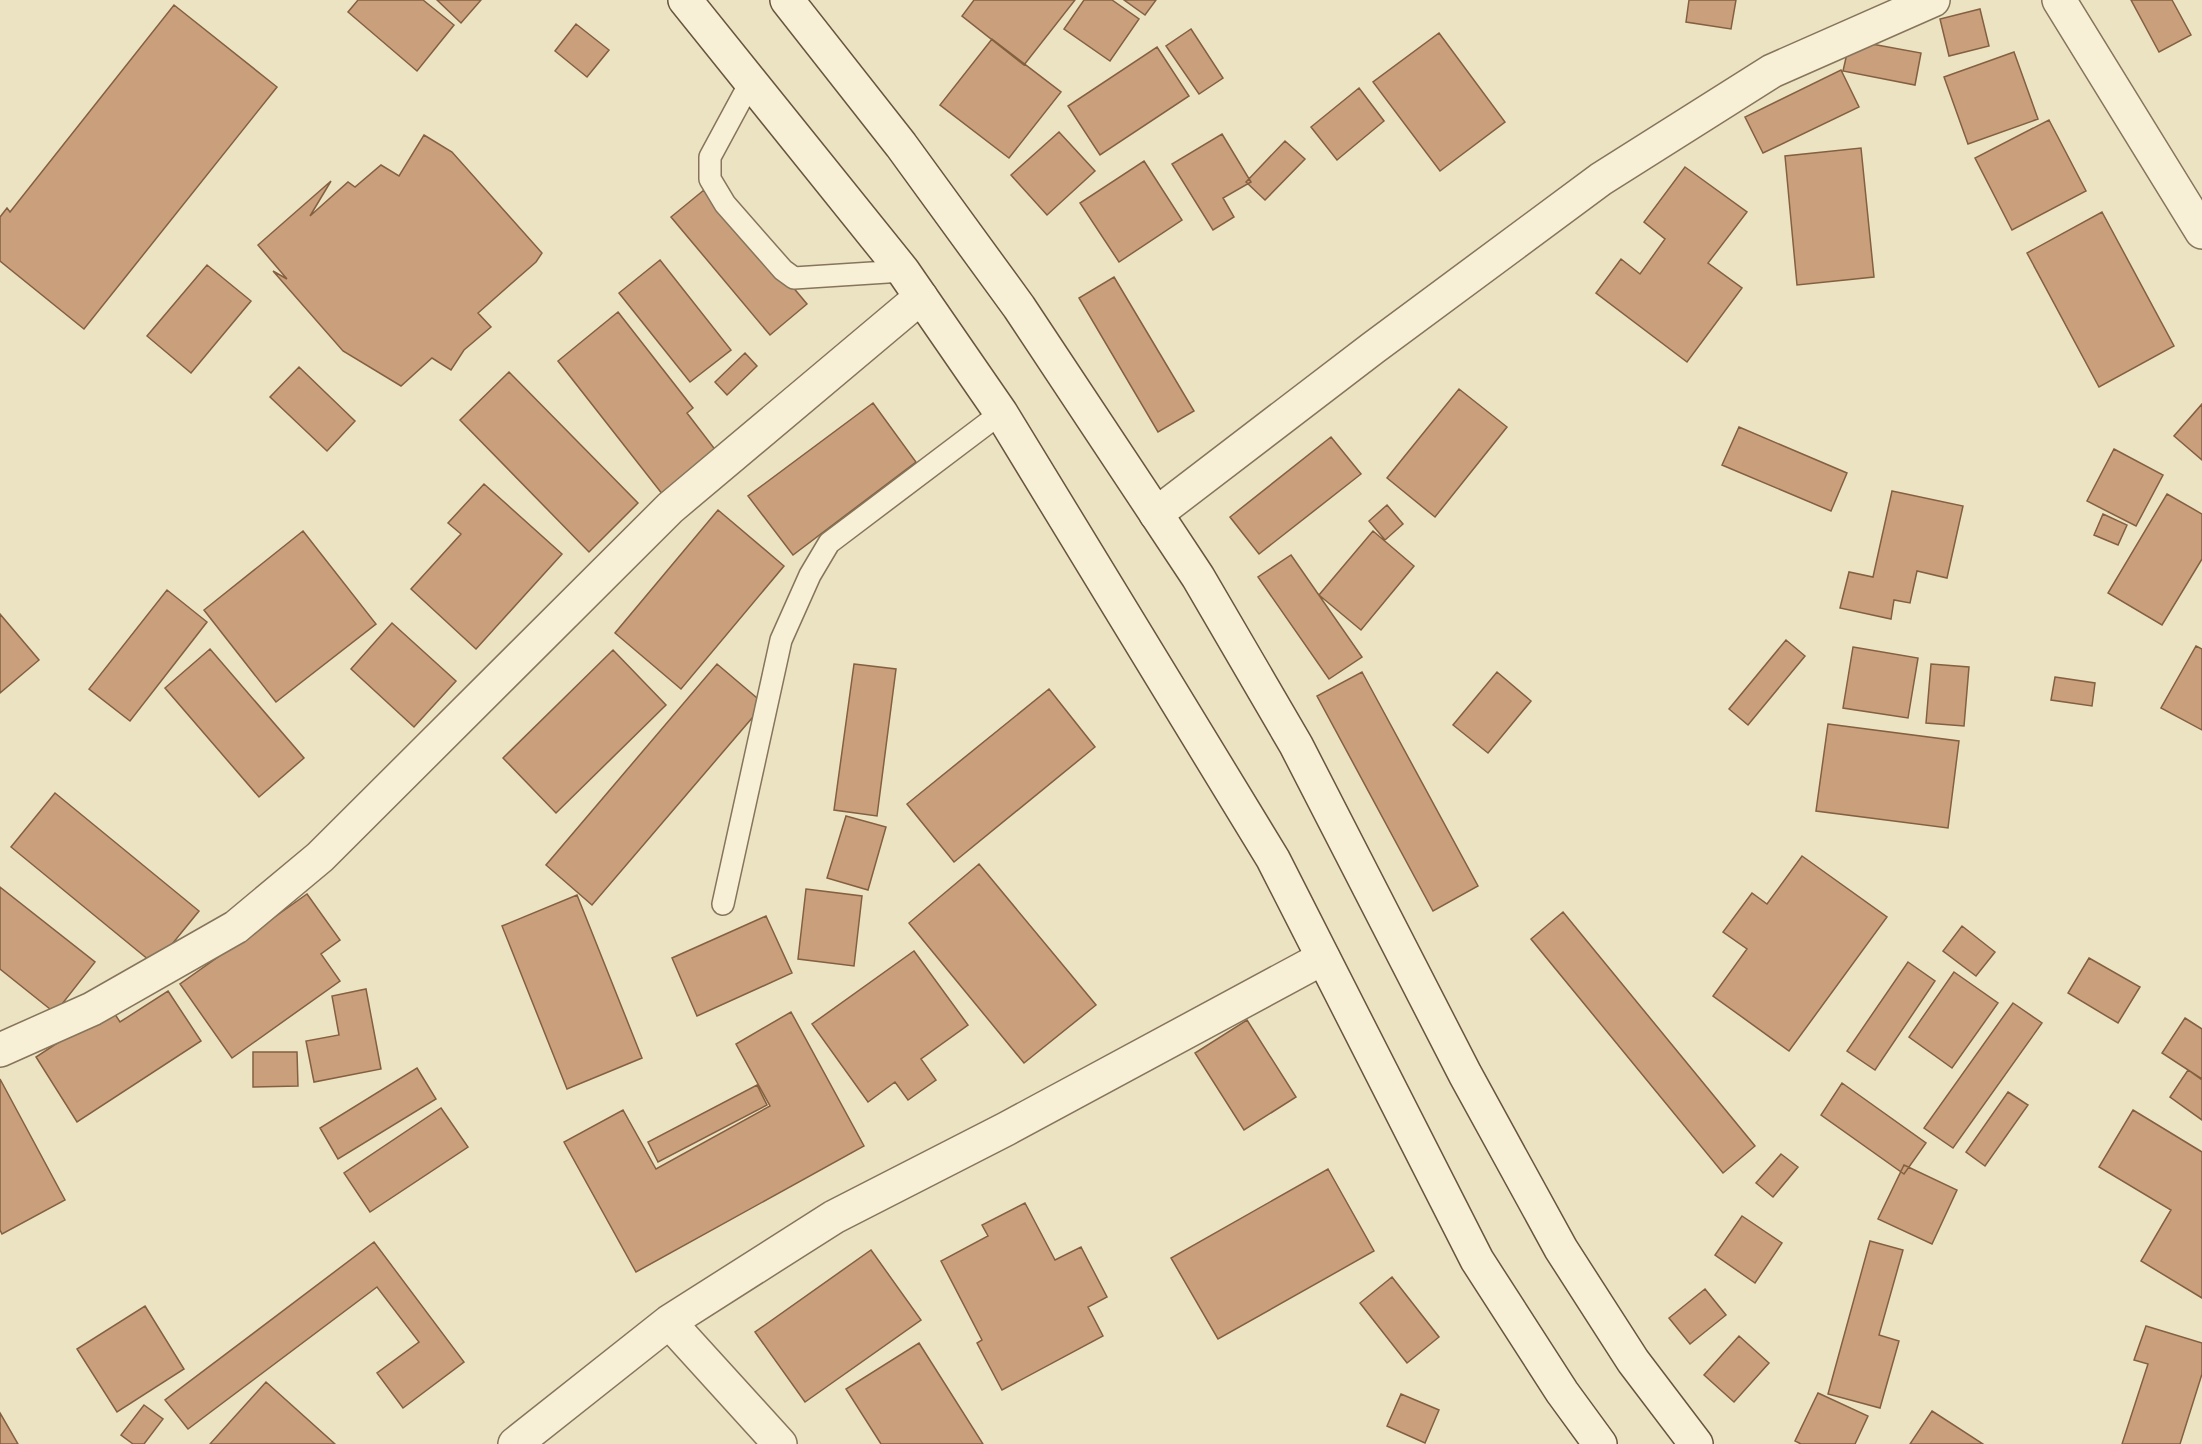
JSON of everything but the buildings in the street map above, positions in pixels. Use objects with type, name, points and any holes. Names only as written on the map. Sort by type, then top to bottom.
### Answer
[{"type":"street","points":[[685,0],[912,284],[1001,413],[1273,859],[1477,1260],[1562,1392],[1600,1444]]},
{"type":"street","points":[[787,0],[900,145],[1019,307],[1198,578],[1296,745],[1465,1074],[1561,1249],[1633,1361],[1696,1444]]},
{"type":"street","points":[[1156,514],[1373,348],[1601,179],[1772,71],[1930,0]]},
{"type":"street","points":[[2059,0],[2202,232]]},
{"type":"street","points":[[0,1050],[92,1009],[236,927],[320,857],[670,508],[912,284]]},
{"type":"street","points":[[515,1444],[669,1322],[834,1217],[1006,1129],[1323,958]]},
{"type":"street","points":[[669,1322],[780,1444]]},
{"type":"lane","points":[[751,81],[710,157],[710,179],[725,204],[783,270],[794,278],[912,284]]},
{"type":"lane","points":[[723,904],[781,640],[810,575],[829,543],[1001,413]]}]
